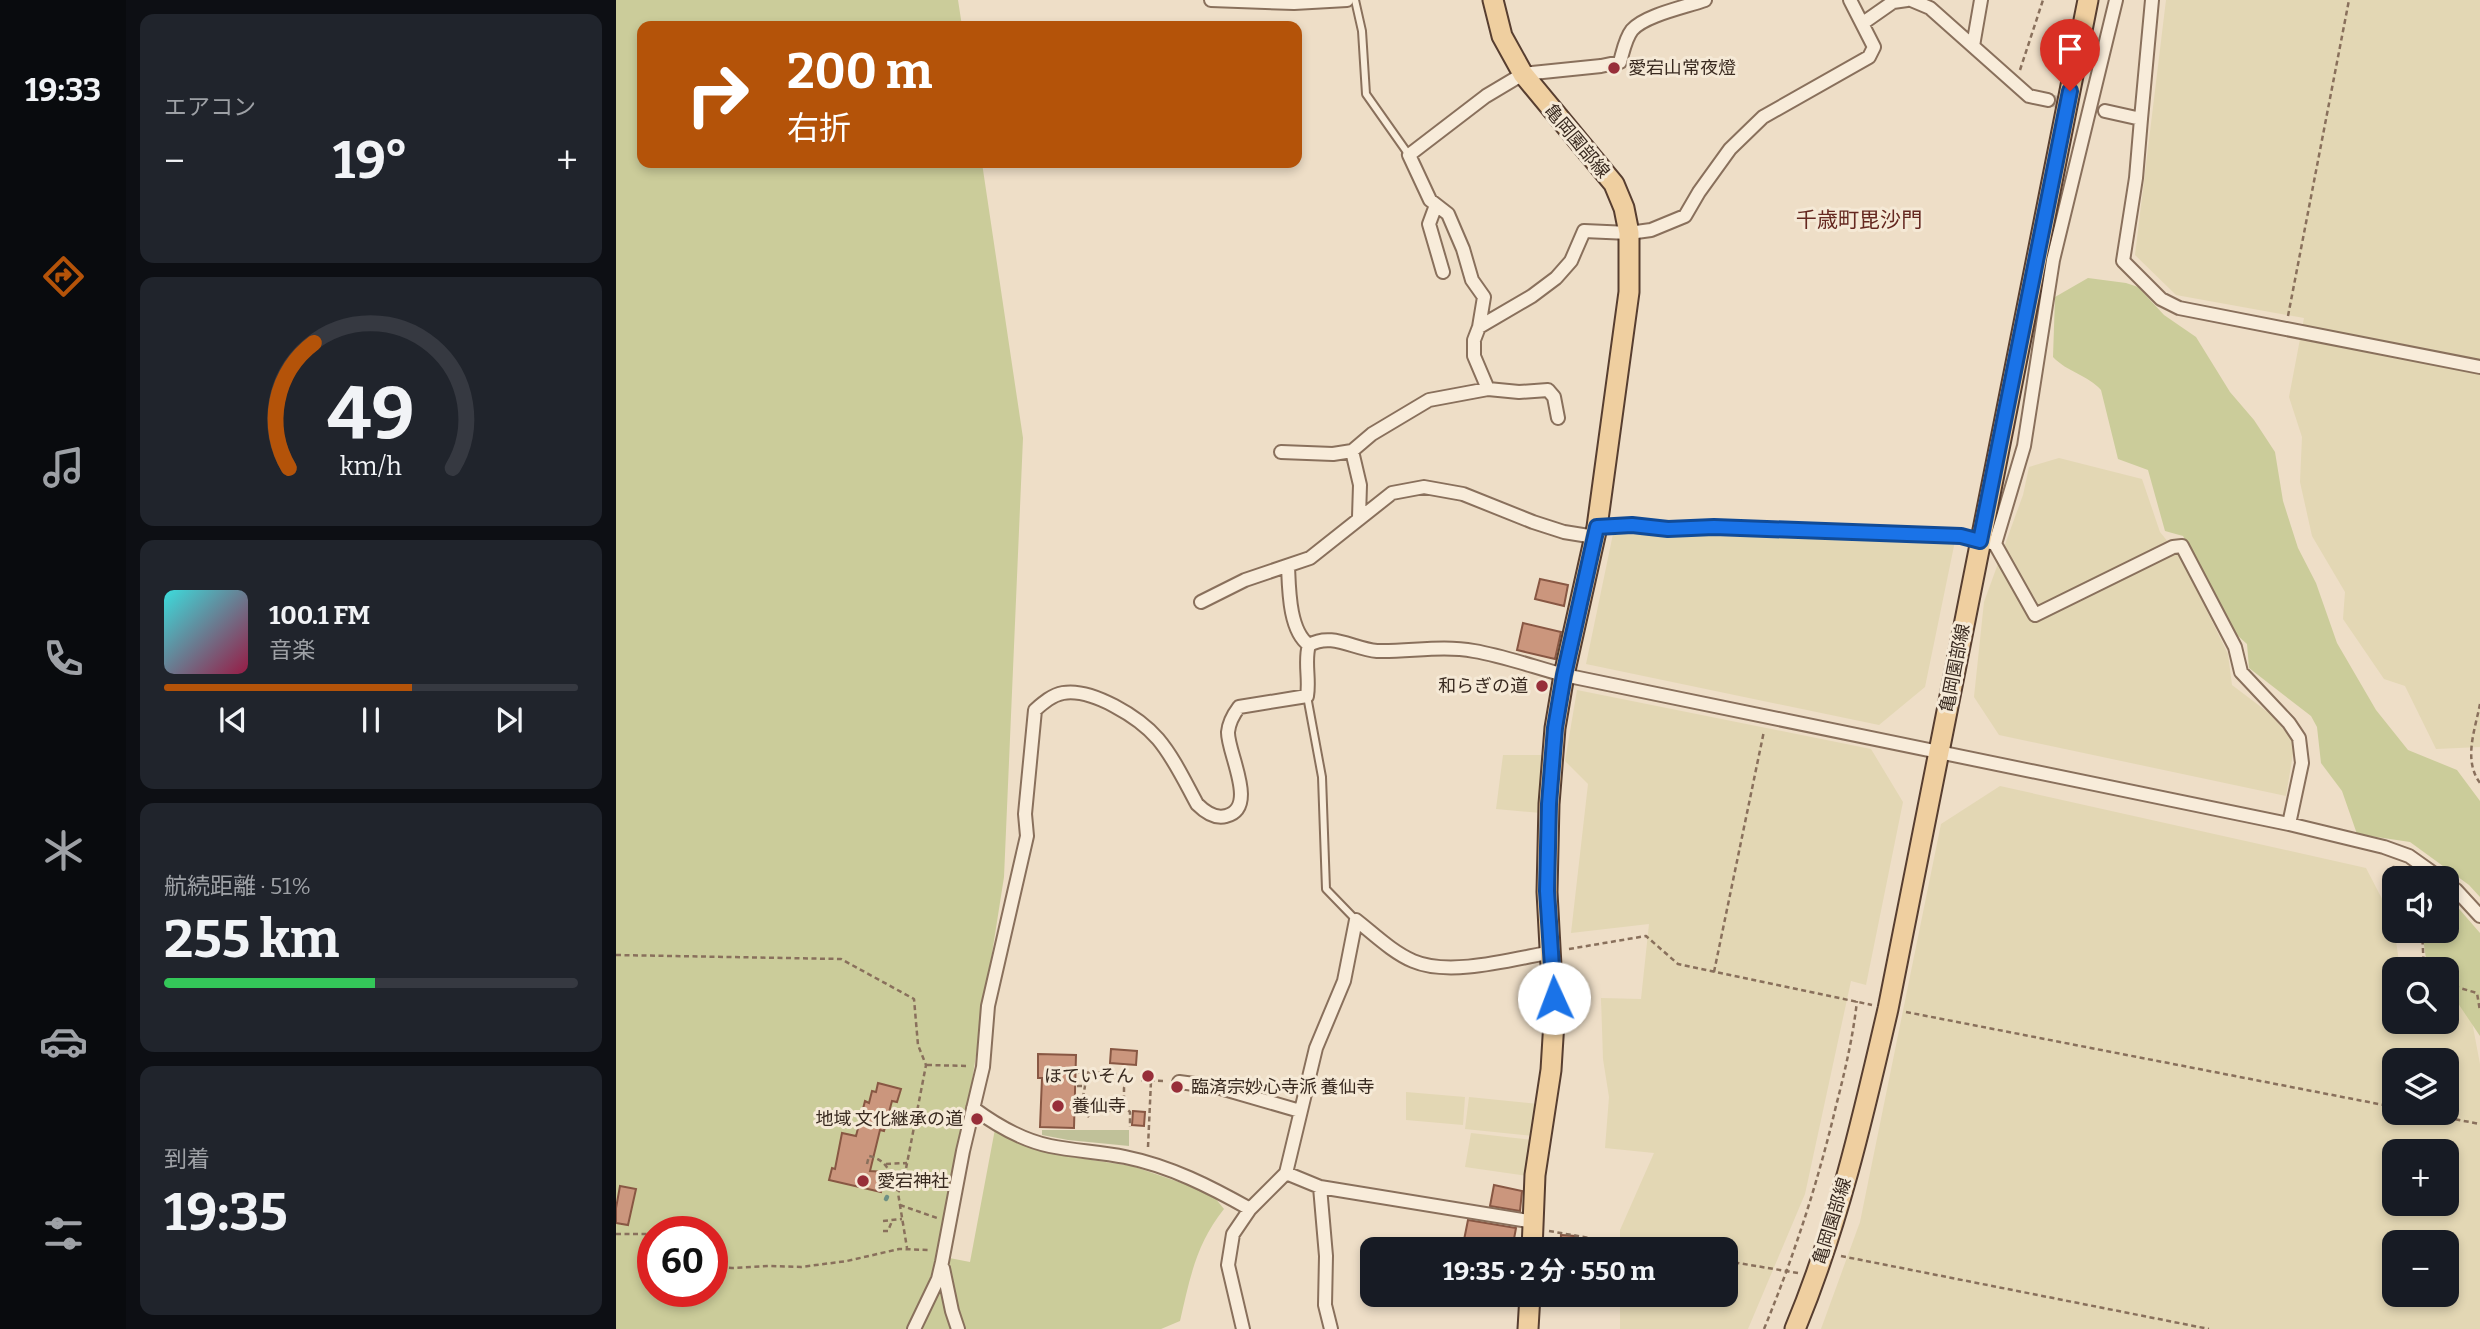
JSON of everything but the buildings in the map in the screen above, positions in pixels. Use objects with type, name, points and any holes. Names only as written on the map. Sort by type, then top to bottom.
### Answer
[{"type":"main road","name":"亀岡園部線","points":[[1493,0],[1502,36],[1523,74],[1614,184],[1624,208],[1629,233],[1629,292],[1596,532],[1555,728],[1549,804],[1547,891],[1555,1021],[1551,1070],[1535,1175],[1533,1237]]},
{"type":"main road","name":"亀岡園部線","points":[[1795,1329],[1815,1277],[1862,1121],[1888,1009],[1939,752],[1988,542],[2088,0]]},
{"type":"main road","points":[[1528,1329],[1529,1307]]},
{"type":"street","points":[[1211,0],[1347,0]]},
{"type":"street","points":[[1488,389],[1474,356],[1474,340],[1484,297],[1472,280],[1463,249],[1448,214],[1430,200],[1409,155],[1486,96],[1523,74],[1620,62],[1633,29],[1647,20],[1705,0]]},
{"type":"street","points":[[1479,327],[1532,296],[1556,278],[1571,261],[1584,231],[1629,233],[1651,230],[1685,216],[1730,149],[1763,117],[1869,57],[1874,47],[1850,0]]},
{"type":"street","points":[[1863,23],[1893,2],[1909,0],[1930,8],[2029,96],[2048,100]]},
{"type":"street","points":[[1973,46],[1981,0]]},
{"type":"street","points":[[1988,542],[2024,446],[2053,260],[2116,0]]},
{"type":"street","points":[[2152,0],[2136,178],[2123,261],[2161,299],[2179,308],[2480,367]]},
{"type":"street","points":[[2105,111],[2141,119]]},
{"type":"street","points":[[1436,205],[1429,224],[1443,272]]},
{"type":"street","points":[[1281,452],[1333,454],[1352,451],[1372,434],[1429,400],[1488,389],[1518,392],[1548,390],[1554,397],[1558,418]]},
{"type":"street","points":[[1352,451],[1360,485],[1359,517]]},
{"type":"street","points":[[1201,602],[1245,580],[1310,558],[1392,493],[1424,487],[1463,494],[1533,522],[1564,531],[1596,532],[1632,525],[1668,529],[1714,527],[1961,536],[1988,542],[2035,615],[2173,547],[2182,547],[2235,647],[2241,672],[2289,723],[2299,738],[2302,763],[2289,824]]},
{"type":"street","points":[[1288,566],[1289,604],[1301,640],[1309,645]]},
{"type":"street","points":[[914,1329],[938,1279],[983,1067],[988,1006],[1027,836],[1025,814],[1035,710],[1062,693],[1077,693],[1120,708],[1157,738],[1197,804],[1205,812],[1216,816],[1226,816],[1235,811],[1242,793],[1228,733],[1232,716],[1238,707],[1307,696],[1310,682],[1307,652],[1309,645],[1319,639],[1334,640],[1374,651],[1473,650],[1564,675],[2289,824],[2384,847],[2409,856],[2423,866]]},
{"type":"street","points":[[2459,893],[2480,916]]},
{"type":"street","points":[[1243,1329],[1228,1265],[1233,1234],[1250,1209],[1286,1173],[1317,1048],[1344,981],[1356,920],[1398,953],[1416,962],[1437,967],[1468,966],[1552,952]]},
{"type":"street","points":[[1180,1082],[1217,1087],[1300,1111]]},
{"type":"street","points":[[973,1108],[1012,1133],[1048,1146],[1126,1157],[1147,1163],[1213,1188],[1250,1209]]},
{"type":"street","points":[[1286,1173],[1320,1186],[1534,1225]]},
{"type":"street","points":[[1320,1186],[1326,1256],[1325,1305],[1331,1329]]},
{"type":"street","points":[[943,1258],[952,1311],[958,1329]]},
{"type":"lane","points":[[1355,0],[1362,31],[1366,94],[1409,155]]},
{"type":"lane","points":[[1307,696],[1322,777],[1326,889],[1356,920]]},
{"type":"path","points":[[2015,84],[2043,0]]},
{"type":"path","points":[[2286,330],[2349,0]]},
{"type":"path","points":[[2480,704],[2471,750],[2472,773],[2480,783]]},
{"type":"path","points":[[1714,972],[1767,718]]},
{"type":"path","points":[[1552,952],[1646,936],[1678,964],[1888,1009],[2382,1105]]},
{"type":"path","points":[[616,955],[841,959],[914,999],[918,1045],[926,1065],[904,1179],[898,1193]]},
{"type":"path","points":[[2459,988],[2477,993],[2480,1011]]},
{"type":"path","points":[[1764,1329],[1788,1271],[1820,1171],[1854,1032],[1857,1001]]},
{"type":"path","points":[[926,1065],[983,1067]]},
{"type":"path","points":[[1078,1072],[1118,1074],[1130,1079],[1124,1088],[1124,1107]]},
{"type":"path","points":[[1076,1112],[1081,1109],[1086,1073]]},
{"type":"path","points":[[1141,1080],[1153,1081],[1147,1163]]},
{"type":"path","points":[[1077,1086],[1085,1086]]},
{"type":"path","points":[[1109,1111],[1124,1107]]},
{"type":"path","points":[[1124,1107],[1130,1112],[1130,1127]]},
{"type":"path","points":[[1081,1109],[1089,1116]]},
{"type":"path","points":[[2459,1120],[2480,1124]]},
{"type":"path","points":[[867,1164],[869,1156],[879,1158],[886,1164],[898,1193],[907,1248]]},
{"type":"path","points":[[886,1164],[898,1161],[907,1163]]},
{"type":"path","points":[[900,1205],[932,1216]]},
{"type":"path","points":[[883,1221],[902,1219]]},
{"type":"path","points":[[883,1231],[888,1231],[892,1221]]},
{"type":"path","points":[[1534,1225],[1594,1237]]},
{"type":"path","points":[[616,1234],[637,1234]]},
{"type":"path","points":[[728,1268],[802,1267],[847,1261],[873,1253],[907,1248],[943,1258]]},
{"type":"path","points":[[1822,1253],[2209,1329]]},
{"type":"path","points":[[1738,1263],[1815,1277]]},
{"type":"shaded area","points":[[2166,0],[2480,0],[2480,747],[2436,749],[2405,686],[2384,679],[2343,619],[2345,592],[2312,536],[2300,482],[2302,437],[2289,397],[2304,318],[2176,295],[2135,255]]},
{"type":"shaded area","points":[[2059,458],[2142,479],[2160,532],[2181,558],[2228,654],[2232,685],[2269,713],[2295,742],[2286,796],[1999,735],[1974,697],[1984,602],[2023,495],[2029,467]]},
{"type":"shaded area","points":[[1613,534],[1955,541],[1925,687],[1879,725],[1586,664]]},
{"type":"shaded area","points":[[1577,690],[1871,749],[1903,802],[1866,985],[1851,981],[1805,1194],[1748,1329],[1620,1329],[1620,1307],[1738,1307],[1738,1237],[1620,1237],[1620,1230],[1654,1153],[1605,1148],[1609,1097],[1603,1059],[1601,998],[1641,999],[1649,924],[1571,933],[1588,784],[1565,761]]},
{"type":"shaded area","points":[[1503,755],[1546,755],[1541,813],[1496,809]]},
{"type":"shaded area","points":[[2000,786],[2366,868],[2382,899],[2382,943],[2396,943],[2398,957],[2382,957],[2382,1034],[2459,1034],[2459,1005],[2470,1011],[2480,1064],[2480,1329],[1821,1329],[1860,1222],[1941,824]]},
{"type":"shaded area","points":[[1406,1092],[1465,1097],[1463,1125],[1406,1120]]},
{"type":"shaded area","points":[[1469,1097],[1538,1104],[1533,1136],[1465,1129]]},
{"type":"shaded area","points":[[1471,1133],[1532,1140],[1527,1176],[1465,1167]]},
{"type":"green space","points":[[616,0],[958,0],[961,21],[637,21],[637,168],[983,168],[1023,438],[1004,877],[969,1100],[939,1256],[970,1262],[995,1129],[1025,1145],[1072,1157],[1132,1166],[1211,1193],[1224,1209],[1200,1248],[1180,1321],[1161,1329],[616,1329]]},
{"type":"green space","points":[[2088,278],[2126,283],[2138,287],[2164,315],[2196,337],[2230,392],[2254,420],[2275,452],[2283,501],[2298,548],[2316,583],[2337,643],[2376,710],[2408,750],[2457,770],[2480,801],[2480,897],[2459,878],[2459,866],[2443,866],[2410,842],[2357,834],[2342,791],[2321,763],[2317,727],[2311,716],[2249,668],[2247,644],[2237,635],[2183,536],[2165,531],[2148,470],[2118,459],[2101,390],[2053,357],[2055,297]]},
{"type":"green space","points":[[2459,909],[2480,933],[2480,1036],[2459,1005],[2459,957],[2426,957],[2424,943],[2459,943]]},
{"type":"green space","points":[[1042,1130],[1129,1130],[1129,1146],[1068,1140],[1042,1135]]},
{"type":"tunnel","points":[[2048,100],[2105,111]]},
{"type":"place","name":"愛宕山常夜燈","points":[[1614,68]]},
{"type":"place","name":"和らぎの道","points":[[1542,686]]},
{"type":"place","name":"ほていそん","points":[[1148,1076]]},
{"type":"place","name":"臨済宗妙心寺派 養仙寺","points":[[1177,1087]]},
{"type":"place","name":"養仙寺","points":[[1058,1106]]},
{"type":"place","name":"地域 文化継承の道","points":[[977,1119]]},
{"type":"place","name":"愛宕神社","points":[[863,1181]]},
{"type":"district","name":"千歳町毘沙門","points":[[1859,220]]},
{"type":"route","points":[[1554,998],[1547,891],[1549,804],[1555,728],[1597,527],[1632,525],[1668,529],[1714,527],[1934,535],[1961,536],[1980,541],[2070,91]]}]
